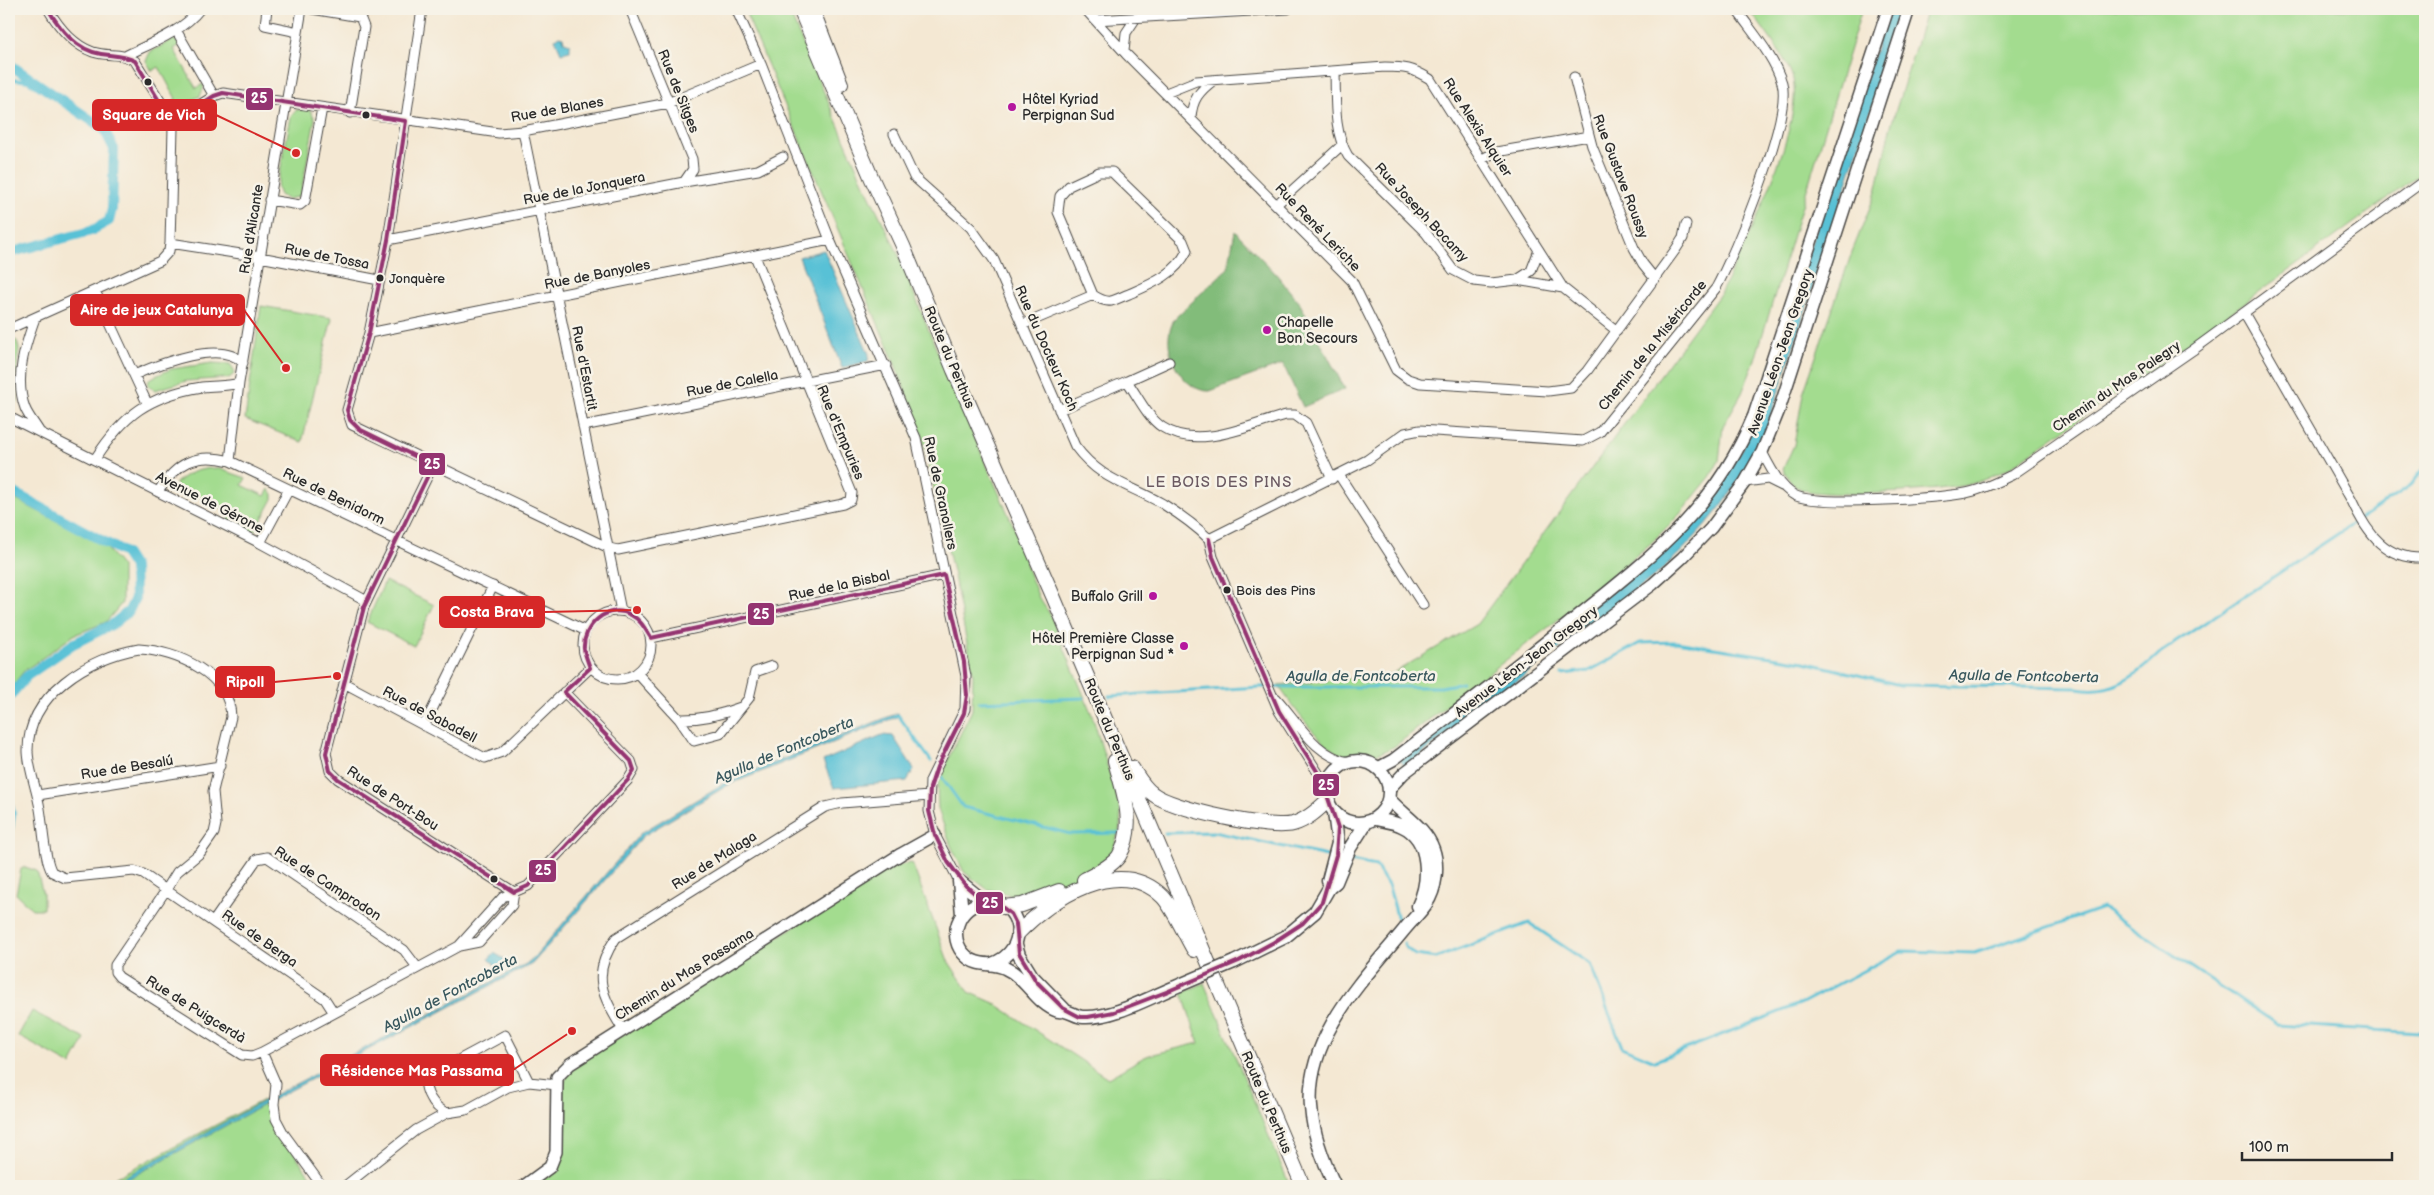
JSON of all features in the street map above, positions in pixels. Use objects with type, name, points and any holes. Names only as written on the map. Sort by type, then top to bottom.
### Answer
[{"type":"main road","points":[[794,9],[867,178],[903,246]]},
{"type":"main road","name":"Route du Perthus","points":[[800,9],[903,246]]},
{"type":"main road","name":"Route du Perthus","points":[[807,9],[868,152],[903,246],[954,370],[1117,747],[1303,1186]]},
{"type":"main road","points":[[812,9],[868,152]]},
{"type":"main road","points":[[962,914],[977,904],[985,902],[1003,906],[1022,905],[1081,882],[1106,868],[1118,856],[1127,828],[1128,810],[1102,712]]},
{"type":"main road","points":[[1117,747],[1153,794],[1176,806],[1274,826],[1294,824],[1315,813],[1330,800]]},
{"type":"main road","points":[[1329,888],[1328,882],[1338,843],[1330,800],[1335,772],[1349,762],[1364,762],[1378,768],[1384,774],[1389,793],[1403,815],[1425,832],[1434,850],[1437,867],[1433,888],[1426,904],[1334,1021],[1320,1047],[1312,1078],[1311,1106],[1320,1150],[1335,1186]]},
{"type":"main road","points":[[1003,906],[1011,913],[1019,956],[1032,976],[1065,1011],[1081,1017],[1114,1012],[1264,949],[1301,926],[1315,912],[1329,888],[1336,882],[1350,848],[1371,821],[1387,806],[1389,793]]},
{"type":"main road","points":[[1330,800],[1348,822],[1371,821],[1402,825],[1416,836],[1424,849],[1426,866],[1422,899],[1411,921]]},
{"type":"main road","points":[[959,880],[985,902]]},
{"type":"main road","points":[[959,880],[962,914],[956,932],[960,950],[974,962],[1006,968],[1042,1001],[1058,1012],[1065,1011]]},
{"type":"main road","points":[[992,964],[1002,961],[1010,954],[1017,939],[1053,902],[1073,891],[1102,881],[1129,880],[1148,886],[1163,898],[1222,997]]},
{"type":"street","points":[[48,9],[65,34],[80,45],[93,52],[128,55],[176,30],[194,17],[200,9]]},
{"type":"street","points":[[266,9],[265,25],[298,32]]},
{"type":"street","name":"Rue d'Alicante","points":[[230,461],[239,383],[302,9]]},
{"type":"street","points":[[312,9],[360,18],[363,21],[364,27],[350,113]]},
{"type":"street","points":[[406,121],[422,9]]},
{"type":"street","name":"Rue de Sitges","points":[[630,9],[637,20],[668,103],[692,159],[693,169],[684,182]]},
{"type":"street","name":"Rue de Granollers","points":[[736,9],[761,64],[830,240],[886,365],[916,438],[966,676],[965,709],[930,781],[929,796],[929,811],[935,835],[959,880]]},
{"type":"street","name":"Rue René Leriche","points":[[1084,9],[1352,281],[1396,370],[1408,379],[1420,383],[1548,391],[1571,388],[1617,331],[1684,238],[1686,224]]},
{"type":"street","points":[[1096,20],[1136,18],[1173,12],[1288,9]]},
{"type":"street","name":"Chemin de la Miséricorde","points":[[1335,477],[1368,460],[1405,433],[1420,430],[1583,441],[1600,432],[1716,288],[1729,263],[1776,136],[1784,100],[1782,84],[1767,52],[1736,9]]},
{"type":"street","name":"Avenue Léon-Jean Gregory","points":[[1378,768],[1393,760],[1539,648],[1660,550],[1688,521],[1720,480],[1745,437],[1754,415],[1888,9]]},
{"type":"street","name":"Avenue Léon-Jean Gregory","points":[[1389,793],[1404,773],[1660,577],[1711,528],[1745,482],[1762,452],[1779,410],[1909,9]]},
{"type":"street","points":[[1124,51],[1126,32],[1136,18]]},
{"type":"street","points":[[172,122],[214,96],[176,30]]},
{"type":"street","points":[[9,329],[160,261],[168,252],[170,243],[172,122],[135,61],[128,55]]},
{"type":"street","name":"Rue de Blanes","points":[[214,96],[223,93],[350,113],[499,133],[523,131],[668,103],[761,64]]},
{"type":"street","name":"Rue Alexis Alquier","points":[[1166,93],[1196,81],[1214,79],[1408,67],[1419,72],[1430,79],[1564,288],[1617,331]]},
{"type":"street","name":"Rue Joseph Bocamy","points":[[1335,72],[1338,132],[1348,156],[1426,233],[1453,270],[1474,281],[1491,283],[1517,280],[1564,288]]},
{"type":"street","name":"Rue Gustave Roussy","points":[[1574,77],[1589,136],[1634,248],[1642,264],[1655,279]]},
{"type":"street","points":[[1192,118],[1192,106],[1200,90],[1214,79]]},
{"type":"street","points":[[269,200],[300,204],[305,201],[322,108]]},
{"type":"street","name":"Rue de Tossa","points":[[170,243],[260,257],[379,280],[388,240],[406,121]]},
{"type":"street","name":"Rue d'Estartit","points":[[523,131],[621,611]]},
{"type":"street","name":"Rue du Docteur Koch","points":[[894,134],[914,177],[970,228],[994,260],[1075,446],[1087,462],[1105,476],[1164,504],[1209,539]]},
{"type":"street","points":[[1482,159],[1496,152],[1589,136]]},
{"type":"street","points":[[1277,204],[1342,145]]},
{"type":"street","name":"Rue de la Jonquera","points":[[388,240],[539,212],[684,182],[758,170],[783,157]]},
{"type":"street","points":[[1099,172],[1112,172],[1183,241],[1187,251],[1176,268],[1154,283],[1111,301],[1102,300],[1092,294],[1058,212],[1060,196],[1069,186],[1099,172]]},
{"type":"street","name":"Chemin du Mas Palegry","points":[[1745,482],[1768,479],[1795,495],[1814,501],[1896,499],[1966,493],[1989,486],[2012,475],[2244,313],[2425,180]]},
{"type":"street","name":"Rue de Banyoles","points":[[369,333],[830,240]]},
{"type":"street","points":[[1517,280],[1531,271],[1539,250]]},
{"type":"street","name":"Rue d'Empuries","points":[[609,548],[618,550],[843,504],[851,500],[852,493],[756,256]]},
{"type":"street","points":[[379,280],[369,333],[347,410],[352,425],[609,548]]},
{"type":"street","points":[[96,291],[147,403]]},
{"type":"street","points":[[1022,325],[1092,294]]},
{"type":"street","points":[[2244,313],[2352,501],[2362,523],[2390,551],[2407,559],[2425,558]]},
{"type":"street","points":[[35,318],[23,356],[21,384],[25,409],[40,432]]},
{"type":"street","points":[[134,375],[177,359],[202,355],[229,354],[237,357],[243,364]]},
{"type":"street","points":[[1059,410],[1168,362]]},
{"type":"street","name":"Rue de Calella","points":[[583,426],[886,365]]},
{"type":"street","points":[[1126,381],[1142,404],[1162,427],[1182,435],[1206,437],[1286,415],[1295,415],[1306,423],[1335,477],[1424,605]]},
{"type":"street","points":[[95,459],[120,425],[147,403],[169,393],[204,386],[228,386],[239,383]]},
{"type":"street","name":"Avenue de Gérone","points":[[9,417],[260,543],[367,602]]},
{"type":"street","points":[[1762,452],[1784,487]]},
{"type":"street","name":"Rue de Benidorm","points":[[158,492],[169,473],[184,464],[202,458],[219,458],[230,461],[586,631]]},
{"type":"street","name":"Rue de Port-Bou","points":[[433,465],[367,602],[326,753],[330,771],[338,779],[514,892]]},
{"type":"street","points":[[1330,800],[1309,756],[1287,726],[1213,557],[1209,539],[1335,477]]},
{"type":"street","points":[[260,543],[289,489]]},
{"type":"street","name":"Rue de la Bisbal","points":[[651,638],[944,575]]},
{"type":"street","points":[[424,726],[493,586]]},
{"type":"street","points":[[621,611],[631,614],[640,620],[651,638],[650,656],[636,673],[621,679],[610,679],[590,668],[583,651],[586,631],[600,615],[621,611]]},
{"type":"street","name":"Rue de Berga","points":[[166,890],[177,872],[200,853],[214,833],[216,824],[213,790],[231,717],[228,696],[220,685],[180,658],[165,652],[139,649],[118,652],[90,664],[66,680],[45,702],[33,723],[28,754],[38,796],[50,869],[57,876],[65,878],[134,871],[143,874],[166,890],[325,999],[334,1013]]},
{"type":"street","points":[[636,673],[679,719],[694,741],[720,734],[749,698],[756,672],[772,666]]},
{"type":"street","name":"Rue de Sabadell","points":[[344,683],[478,756],[492,757],[502,752],[590,668]]},
{"type":"street","points":[[514,892],[528,886],[628,780],[634,770],[631,761],[564,692]]},
{"type":"street","points":[[1273,694],[1299,727],[1322,750],[1336,760],[1349,762]]},
{"type":"street","points":[[679,719],[695,720],[724,714],[741,707]]},
{"type":"street","name":"Rue de Besalú","points":[[38,796],[220,766]]},
{"type":"street","name":"Rue de Malaga","points":[[623,1030],[601,987],[601,967],[605,953],[616,938],[825,808],[842,804],[929,796]]},
{"type":"street","name":"Chemin du Mas Passama","points":[[524,1186],[550,1167],[556,1152],[558,1077],[570,1064],[935,835]]},
{"type":"street","name":"Rue de Camprodon","points":[[213,922],[257,859],[267,857],[404,950],[417,967]]},
{"type":"street","name":"Rue de Puigcerdà","points":[[166,890],[115,965],[115,972],[119,977],[242,1054],[252,1056],[417,967],[459,946],[479,942],[512,905],[514,892]]},
{"type":"street","points":[[447,1113],[439,1110],[430,1098],[425,1078],[506,1035],[529,1082]]},
{"type":"street","points":[[262,1052],[274,1077],[276,1119],[284,1134],[322,1186]]},
{"type":"street","points":[[345,1186],[416,1130],[447,1113],[466,1110],[508,1087],[529,1082],[557,1086]]},
{"type":"green space","points":[[744,9],[788,9],[862,180],[896,249],[946,373],[1024,550],[1027,568],[1039,598],[1050,614],[1092,715],[1121,811],[1120,827],[1113,852],[1102,862],[1078,876],[1021,898],[987,889],[964,872],[951,846],[938,809],[937,782],[972,710],[973,675],[954,576],[922,436],[893,359]]},
{"type":"green space","points":[[1749,9],[1862,9],[1754,363],[1742,393],[1723,426],[1719,461],[1710,477],[1679,515],[1650,544],[1568,612],[1395,746],[1385,751],[1359,758],[1347,757],[1338,753],[1318,737],[1278,685],[1390,675],[1477,624],[1720,294],[1743,248],[1771,184],[1783,151],[1791,120],[1794,93],[1791,73],[1787,65],[1772,40]]},
{"type":"green space","points":[[1927,9],[2425,9],[2425,171],[2188,344],[2009,468],[1972,484],[1932,490],[1856,494],[1814,492],[1801,489],[1788,478],[1783,469],[1794,445],[1803,394],[1852,252],[1876,192],[1890,129]]},
{"type":"green space","points":[[174,39],[180,45],[174,49],[196,88],[203,84],[204,87],[200,96],[178,107],[170,103],[176,99],[159,67],[152,71],[146,61],[150,52]]},
{"type":"green space","points":[[307,109],[311,111],[315,119],[301,193],[298,197],[287,199],[280,195],[277,187],[291,117],[296,110]]},
{"type":"green space","points":[[1235,231],[1277,275],[1300,304],[1345,389],[1303,407],[1283,364],[1210,391],[1201,390],[1193,386],[1180,373],[1171,355],[1169,346],[1169,337],[1174,319],[1228,268]]},
{"type":"green space","points":[[261,306],[332,318],[302,442],[245,419]]},
{"type":"green space","points":[[9,337],[17,341],[19,349],[15,380],[18,401],[9,408]]},
{"type":"green space","points":[[212,363],[230,364],[234,374],[229,378],[187,381],[155,390],[148,385],[149,379],[171,369]]},
{"type":"green space","points":[[217,468],[246,478],[242,485],[265,496],[269,489],[273,494],[273,499],[256,530],[250,531],[227,520],[231,513],[186,490],[181,496],[177,493],[176,483],[185,476],[201,470]]},
{"type":"green space","points":[[9,496],[106,547],[122,567],[122,603],[106,622],[74,635],[24,671],[9,690]]},
{"type":"green space","points":[[385,581],[434,605],[414,646],[367,622]]},
{"type":"green space","points":[[912,863],[948,961],[969,992],[994,1003],[1108,1078],[1146,1056],[1199,1043],[1182,993],[1204,983],[1290,1186],[534,1186],[554,1171],[557,1161],[563,1087],[568,1074],[583,1060],[891,866]]},
{"type":"green space","points":[[25,867],[37,871],[43,894],[43,909],[32,909],[16,894],[21,869]]},
{"type":"green space","points":[[32,1011],[85,1039],[71,1065],[18,1036]]},
{"type":"green space","points":[[263,1100],[272,1121],[317,1186],[100,1186]]},
{"type":"water","points":[[1889,9],[1904,9],[1766,430],[1733,490],[1706,525],[1658,573],[1405,767],[1399,759],[1667,547],[1743,449]]},
{"type":"water","points":[[559,36],[563,37],[564,42],[570,44],[570,51],[561,53],[555,39]]},
{"type":"water","points":[[824,250],[869,354],[868,361],[842,368],[799,257]]},
{"type":"water","points":[[898,713],[899,716],[728,785],[643,836],[532,964],[287,1092],[115,1186],[108,1186],[286,1089],[530,962],[641,833],[726,782]]},
{"type":"water","points":[[882,735],[893,736],[914,769],[907,781],[834,788],[823,761]]},
{"type":"water","points":[[494,953],[508,961],[511,960],[513,963],[500,970],[489,959]]},
{"type":"waterway","points":[[9,64],[104,129],[114,149],[112,209],[109,221],[91,231],[9,253]]},
{"type":"waterway","points":[[9,79],[34,82]]},
{"type":"waterway","name":"Agulla de Fontcoberta","points":[[1562,674],[1589,671],[1640,643],[1676,642],[1804,662],[1900,685],[2102,689],[2124,681],[2161,652],[2411,485],[2425,467]]},
{"type":"waterway","points":[[9,490],[125,553],[134,567],[135,598],[129,611],[113,624],[73,644],[27,676],[9,697]]},
{"type":"waterway","name":"Agulla de Fontcoberta","points":[[1109,696],[1260,687],[1441,687],[1462,683]]},
{"type":"waterway","name":"Agulla de Fontcoberta","points":[[978,702],[1083,698]]},
{"type":"waterway","points":[[895,716],[898,715],[931,761]]},
{"type":"waterway","points":[[941,776],[963,807],[1071,834],[1120,833]]},
{"type":"waterway","points":[[9,806],[11,815],[9,828]]},
{"type":"waterway","points":[[1165,833],[1214,832],[1327,856]]},
{"type":"waterway","points":[[1351,861],[1376,866],[1389,887],[1399,923]]},
{"type":"waterway","points":[[1404,943],[1405,947],[1415,955],[1436,958],[1529,923],[1590,964],[1622,1047],[1655,1061],[1802,1003],[1901,951],[1975,953],[2103,908],[2277,1024],[2419,1033],[2425,1031]]},
{"type":"transit line","name":"25","points":[[48,9],[63,31],[84,48],[92,52],[135,61],[172,122],[214,96],[223,93],[406,121],[388,240],[369,333],[347,410],[350,420],[359,429],[433,465],[364,607],[326,753],[330,771],[338,779],[514,892],[528,886],[628,780],[634,770],[631,761],[564,692],[590,668],[584,649],[585,640],[587,632],[598,619],[605,614],[614,612],[631,615],[637,619],[651,638],[944,575],[964,662],[967,695],[964,713],[937,767],[930,788],[929,811],[935,835],[948,862],[966,886],[985,902],[1002,907],[1011,914],[1016,924],[1019,953],[1036,981],[1063,1008],[1080,1017],[1088,1017],[1114,1012],[1239,961],[1274,942],[1303,923],[1322,902],[1336,855],[1338,828],[1328,798],[1327,787],[1279,711],[1213,557],[1209,539]]},
{"type":"place","name":"Hôtel Kyriad Perpignan Sud","points":[[1012,107]]},
{"type":"place","name":"Square de Vich","points":[[296,153]]},
{"type":"place","name":"Jonquère","points":[[380,278]]},
{"type":"place","name":"Chapelle Bon Secours","points":[[1267,330]]},
{"type":"place","name":"Aire de jeux Catalunya","points":[[286,368]]},
{"type":"place","name":"Bois des Pins","points":[[1227,590]]},
{"type":"place","name":"Buffalo Grill","points":[[1153,596]]},
{"type":"place","name":"Costa Brava","points":[[637,610]]},
{"type":"place","name":"Hôtel Première Classe Perpignan Sud *","points":[[1184,646]]},
{"type":"place","name":"Ripoll","points":[[337,676]]},
{"type":"place","name":"Résidence Mas Passama","points":[[572,1031]]},
{"type":"district","name":"LE BOIS DES PINS","points":[[1219,482]]}]
